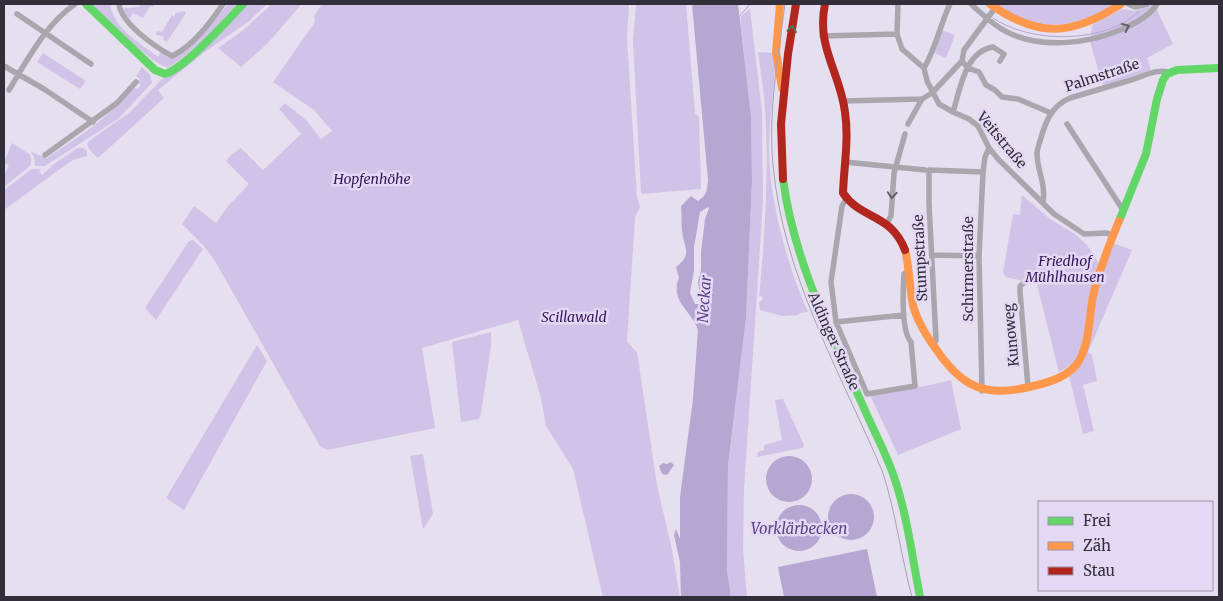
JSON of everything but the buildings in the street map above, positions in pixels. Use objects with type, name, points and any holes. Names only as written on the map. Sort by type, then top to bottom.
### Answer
[{"type":"street","points":[[9,90],[46,33],[64,12],[75,4]]},
{"type":"street","points":[[86,4],[155,70],[165,74],[177,68],[243,4]]},
{"type":"street","points":[[119,4],[120,10],[128,22],[172,56],[209,23],[223,4]]},
{"type":"street","name":"Aldinger Straße","points":[[780,4],[776,52],[783,100]]},
{"type":"street","name":"Aldinger Straße","points":[[796,4],[783,100],[781,152],[789,216],[799,254],[817,302],[893,474],[903,511],[920,597]]},
{"type":"street","name":"Aldinger Straße","points":[[826,4],[821,20],[822,36],[843,101],[846,130],[843,194],[846,199],[842,206],[831,282],[836,322],[867,394],[915,386],[911,342],[907,338],[904,315],[836,322]]},
{"type":"street","points":[[898,4],[897,34],[902,50],[924,68],[933,54],[943,19],[950,4]]},
{"type":"street","points":[[970,4],[987,19],[1008,33],[1038,41],[1058,42],[1089,41],[1105,36],[1132,25],[1154,9],[1157,4]]},
{"type":"street","points":[[843,101],[922,99],[932,93],[962,61],[964,50],[987,19],[992,6],[1022,24],[1048,29],[1070,27],[1090,22],[1121,4]]},
{"type":"street","points":[[1128,4],[1135,7],[1147,4]]},
{"type":"street","points":[[17,14],[91,64]]},
{"type":"street","points":[[822,36],[897,34]]},
{"type":"street","points":[[953,112],[971,59],[989,47],[993,47],[1004,54],[1000,61]]},
{"type":"street","points":[[962,61],[968,68],[979,72],[986,86],[995,90],[1002,97],[1018,99],[1051,113]]},
{"type":"street","points":[[4,66],[44,89],[93,122]]},
{"type":"street","name":"Veitstraße","points":[[924,68],[924,74],[939,104],[969,119],[978,126],[989,148],[999,160],[1054,214],[1084,234],[1106,233],[1113,235]]},
{"type":"street","points":[[846,199],[887,223],[900,238],[907,256],[911,299],[915,313],[923,329],[955,373],[971,386],[982,391],[1003,392],[1039,384],[1068,371],[1077,364],[1081,357],[1093,294],[1113,235],[1146,154],[1159,90],[1164,78],[1169,72],[1176,70],[1219,68]]},
{"type":"street","name":"Palmstraße","points":[[1043,203],[1045,191],[1037,152],[1044,128],[1051,113],[1062,101],[1152,72],[1162,70],[1169,72]]},
{"type":"street","points":[[45,155],[117,103],[136,82]]},
{"type":"street","points":[[908,124],[922,99]]},
{"type":"street","points":[[1067,124],[1124,210]]},
{"type":"street","points":[[887,223],[891,216],[894,173],[905,134]]},
{"type":"street","name":"Schirmerstraße","points":[[982,391],[978,256],[983,172],[985,156],[989,148]]},
{"type":"street","points":[[845,162],[927,170],[983,172]]},
{"type":"street","name":"Stumpstraße","points":[[927,170],[936,340],[934,344]]},
{"type":"street","points":[[932,255],[978,256]]},
{"type":"street","points":[[904,315],[904,274],[908,271]]},
{"type":"street","name":"Kunoweg","points":[[1024,283],[1020,286],[1020,292],[1028,387]]},
{"type":"green space","points":[[95,4],[110,4],[116,20],[128,34],[158,57],[161,52],[169,58],[175,57],[228,4],[237,4],[196,47],[168,68],[151,58],[132,42],[93,6]]},
{"type":"green space","points":[[141,4],[155,4],[153,7],[150,6],[143,18],[133,13],[129,19],[124,8],[139,7]]},
{"type":"green space","points":[[248,4],[267,4],[248,22],[206,51],[158,90],[164,98],[98,158],[89,149],[87,144],[89,141],[130,112],[162,79],[179,71]]},
{"type":"green space","points":[[272,4],[300,4],[300,6],[268,43],[241,67],[218,48],[242,31]]},
{"type":"green space","points":[[322,4],[629,4],[627,38],[637,197],[640,207],[635,217],[627,342],[637,352],[657,485],[672,550],[680,597],[603,597],[573,469],[546,426],[541,398],[518,320],[422,348],[435,428],[327,450],[320,446],[215,261],[204,246],[182,224],[194,206],[216,223],[229,205],[249,184],[226,161],[231,155],[241,148],[263,170],[301,134],[279,109],[285,103],[307,121],[321,139],[332,131],[314,110],[273,82],[315,22],[314,16]]},
{"type":"green space","points":[[636,4],[686,4],[695,113],[699,117],[701,189],[641,194],[633,41]]},
{"type":"green space","points":[[995,4],[1115,4],[1106,10],[1078,21],[1048,24],[1017,19]]},
{"type":"green space","points":[[1154,4],[1173,44],[1147,58],[1151,70],[1103,86],[1090,42],[1092,25],[1122,9],[1135,11]]},
{"type":"green space","points":[[750,9],[762,112],[763,201],[744,489],[743,550],[747,597],[731,597],[727,571],[728,465],[746,318],[752,181],[751,116],[740,20],[742,15]]},
{"type":"green space","points":[[184,11],[186,13],[167,42],[163,40],[164,37],[155,34],[158,31],[162,32],[172,15],[174,17],[176,13]]},
{"type":"green space","points":[[942,30],[955,35],[946,58],[935,53]]},
{"type":"green space","points":[[758,52],[773,53],[775,59],[769,163],[780,229],[792,272],[808,312],[798,315],[782,316],[760,310],[759,303],[763,298],[760,295],[759,298],[765,227],[767,156],[764,101]]},
{"type":"green space","points":[[43,53],[86,81],[80,89],[37,62]]},
{"type":"green space","points":[[142,67],[150,75],[152,83],[118,119],[45,166],[35,166],[34,157],[31,152],[47,158],[115,108],[133,87],[138,89],[141,85],[138,82],[140,79],[136,76]]},
{"type":"green space","points":[[12,143],[29,154],[31,163],[30,166],[4,187],[4,176],[9,165],[4,163]]},
{"type":"green space","points":[[78,148],[83,148],[87,151],[87,156],[73,160],[4,210],[4,190],[32,169],[41,169],[39,171],[42,175],[54,164]]},
{"type":"green space","name":"Friedhof Mühlhausen","points":[[1022,195],[1050,219],[1075,234],[1087,245],[1100,265],[1081,351],[1072,363],[1059,372],[1037,285],[1031,279],[1024,281],[1006,277],[1003,273],[1013,214],[1020,215]]},
{"type":"green space","points":[[193,240],[203,249],[156,320],[145,308],[189,241]]},
{"type":"green space","points":[[1113,243],[1132,250],[1088,352],[1092,355],[1097,381],[1083,385],[1094,431],[1083,434],[1069,376],[1077,369],[1094,300]]},
{"type":"green space","points":[[491,332],[491,346],[481,414],[479,419],[461,422],[452,342]]},
{"type":"green space","points":[[257,345],[267,361],[184,510],[166,498]]},
{"type":"green space","points":[[951,380],[961,429],[898,455],[870,395]]},
{"type":"green space","points":[[783,399],[804,445],[802,448],[757,457],[758,452],[764,450],[764,445],[782,440],[775,400]]},
{"type":"green space","points":[[423,454],[433,514],[423,529],[410,456]]},
{"type":"water","name":"Neckar","points":[[692,4],[738,4],[751,116],[752,181],[746,318],[728,465],[727,571],[731,597],[681,597],[680,562],[674,535],[676,529],[680,539],[680,497],[693,399],[698,330],[679,300],[677,286],[679,278],[676,267],[686,254],[682,231],[681,206],[691,196],[698,201],[703,197],[707,190],[708,180]],"holes":[[[709,208],[705,219],[701,270],[698,282],[701,302],[695,304],[690,293],[694,270],[694,247],[700,212]]]},
{"type":"water","points":[[789,456],[802,460],[808,466],[812,479],[808,492],[802,498],[789,502],[776,498],[770,492],[766,479],[770,466],[776,460]]},
{"type":"water","points":[[671,462],[674,465],[667,475],[662,474],[659,466],[663,463]]},
{"type":"water","name":"Vorklärbecken","points":[[847,494],[855,494],[864,498],[870,504],[874,517],[870,530],[864,536],[855,540],[847,540],[838,536],[832,530],[828,521],[828,513],[832,504],[838,498]]},
{"type":"water","name":"Vorklärbecken","points":[[794,505],[804,505],[818,515],[822,528],[818,541],[812,547],[804,551],[794,551],[780,541],[776,533],[776,523],[786,509]]},
{"type":"water","points":[[867,549],[877,597],[784,597],[778,567]]},
{"type":"waterway","points":[[739,17],[750,4]]},
{"type":"waterway","points":[[993,18],[1007,26],[1022,31],[1057,37],[1092,34],[1125,22],[1139,12]]},
{"type":"tram line","points":[[785,4],[774,84],[772,125],[773,165],[779,206],[788,246],[801,285],[832,361],[883,473],[912,597]]},
{"type":"traffic: fast","points":[[86,4],[155,70],[165,74],[194,54],[243,4]]},
{"type":"traffic: fast","points":[[1119,221],[1146,154],[1157,99],[1163,80],[1167,74],[1177,70],[1219,68]]},
{"type":"traffic: fast","points":[[783,179],[788,210],[796,240],[816,300],[887,459],[898,489],[906,519],[920,597]]},
{"type":"traffic: slow","points":[[780,4],[776,52],[782,88]]},
{"type":"traffic: slow","points":[[990,4],[1024,23],[1055,29],[1087,22],[1121,4]]},
{"type":"traffic: slow","points":[[905,250],[914,309],[926,335],[945,362],[955,372],[975,386],[986,390],[1013,390],[1043,383],[1065,375],[1080,359],[1087,336],[1095,286],[1119,221]]},
{"type":"traffic: jam","points":[[783,179],[781,124],[788,54],[796,4]]},
{"type":"traffic: jam","points":[[825,4],[823,19],[826,47],[842,98],[846,122],[843,193],[858,208],[892,229],[905,250]]},
{"type":"park label","name":"Hopfenhöhe","points":[[372,179]]},
{"type":"park label","name":"Scillawald","points":[[574,317]]}]
